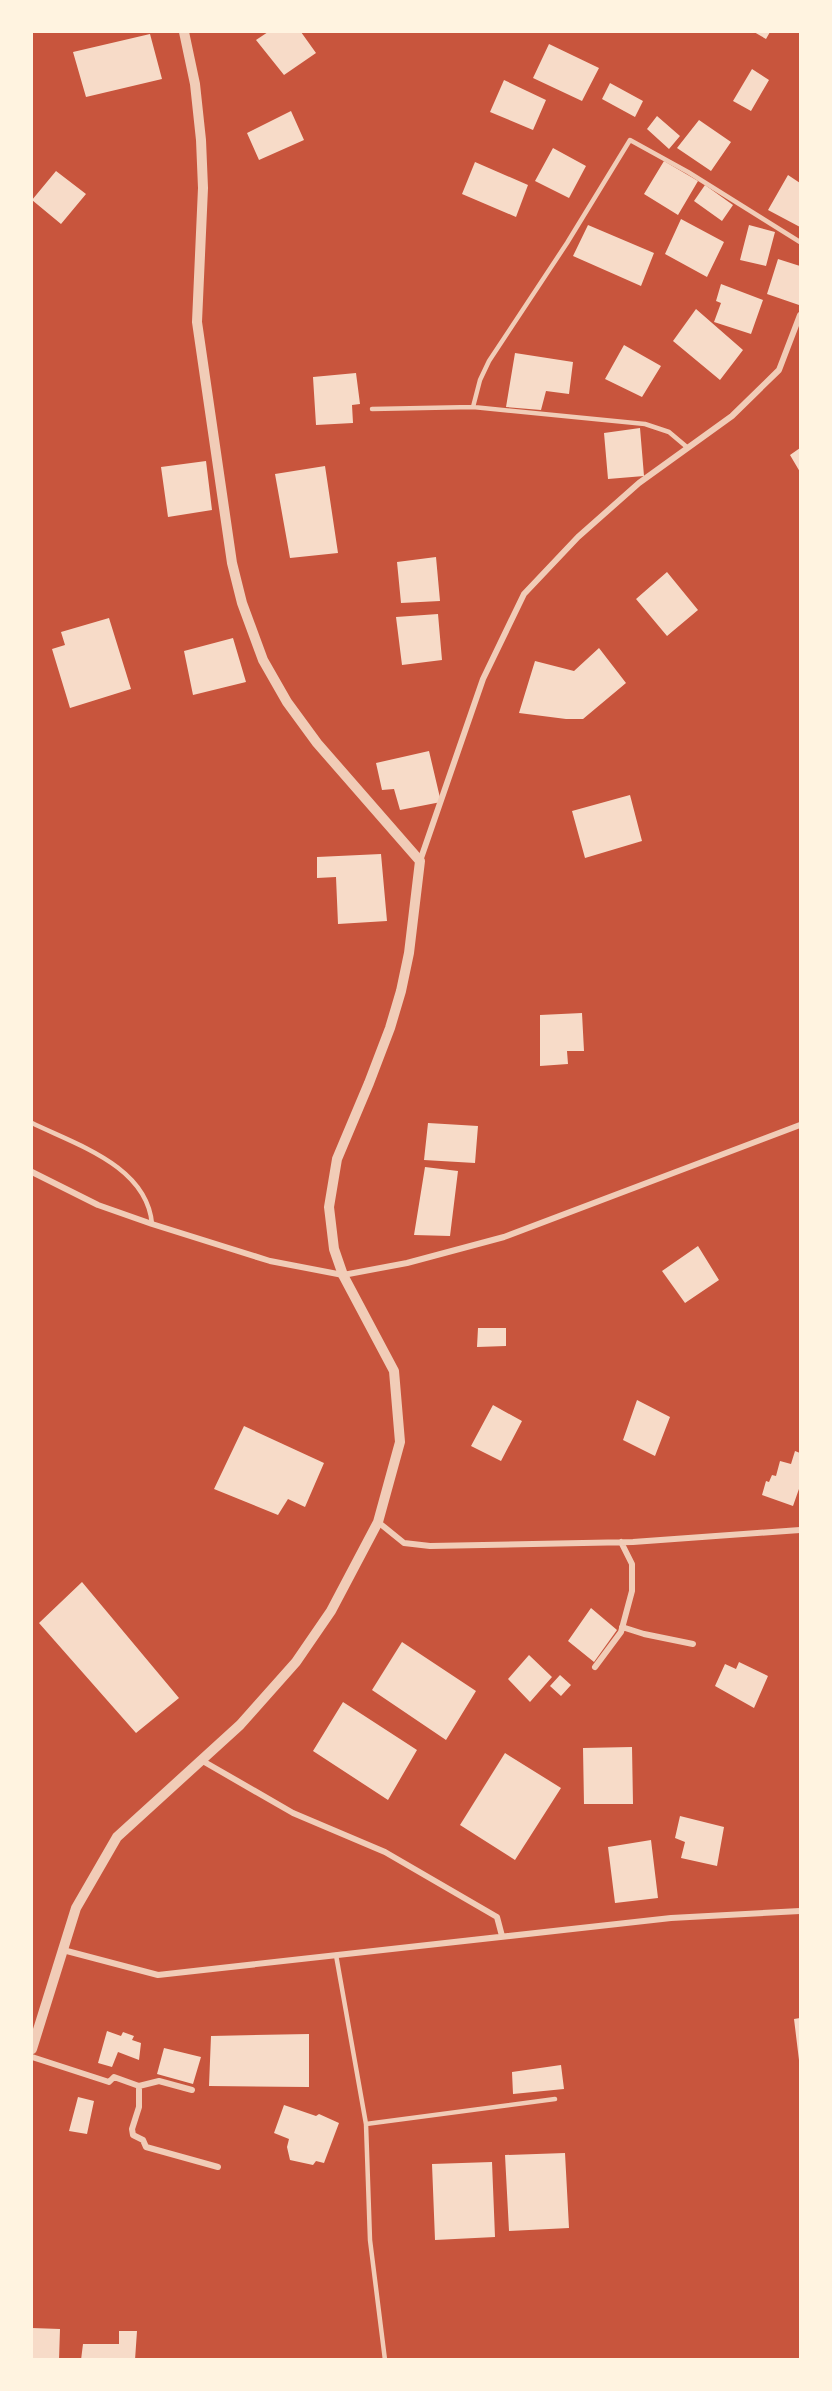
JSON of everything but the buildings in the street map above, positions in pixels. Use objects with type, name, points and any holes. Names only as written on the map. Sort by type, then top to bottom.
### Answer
[{"type":"street","points":[[184,32],[195,84],[201,141],[203,188],[198,312],[201,359],[232,563],[242,603],[263,660],[287,702],[317,743],[420,861]]},
{"type":"street","points":[[32,2049],[76,1908],[117,1838],[240,1725],[296,1662],[331,1611],[378,1522],[400,1442],[394,1371],[343,1275],[331,1232],[329,1206],[331,1182],[337,1159],[378,1061],[401,991],[410,953],[420,861],[483,679],[524,594],[587,529],[639,483],[732,416],[779,370],[801,315]]},
{"type":"street","points":[[32,1173],[98,1204],[152,1224],[270,1261],[343,1275],[407,1263],[504,1237],[801,1125]]},
{"type":"street","points":[[378,1522],[404,1543],[430,1546],[621,1542],[801,1530]]},
{"type":"street","points":[[595,1667],[621,1632],[632,1591],[632,1564],[621,1542]]},
{"type":"street","points":[[622,1627],[693,1644]]},
{"type":"street","points":[[201,1760],[293,1813],[385,1852],[497,1917],[502,1936]]},
{"type":"street","points":[[63,1950],[158,1975],[670,1918],[801,1911]]},
{"type":"street","points":[[32,2057],[109,2082],[114,2077],[139,2086],[159,2081],[192,2090]]},
{"type":"street","points":[[139,2086],[139,2107],[132,2129],[133,2135],[142,2140],[146,2147],[218,2167]]},
{"type":"lane","points":[[474,407],[480,380],[489,361],[567,243],[630,140],[688,172],[801,242]]},
{"type":"lane","points":[[372,409],[474,407],[645,424],[669,432],[688,448]]},
{"type":"lane","points":[[32,1123],[94,1154],[127,1174],[143,1193],[149,1205],[152,1224]]},
{"type":"lane","points":[[336,1955],[366,2124],[370,2240],[386,2360]]},
{"type":"lane","points":[[366,2124],[555,2099]]}]
